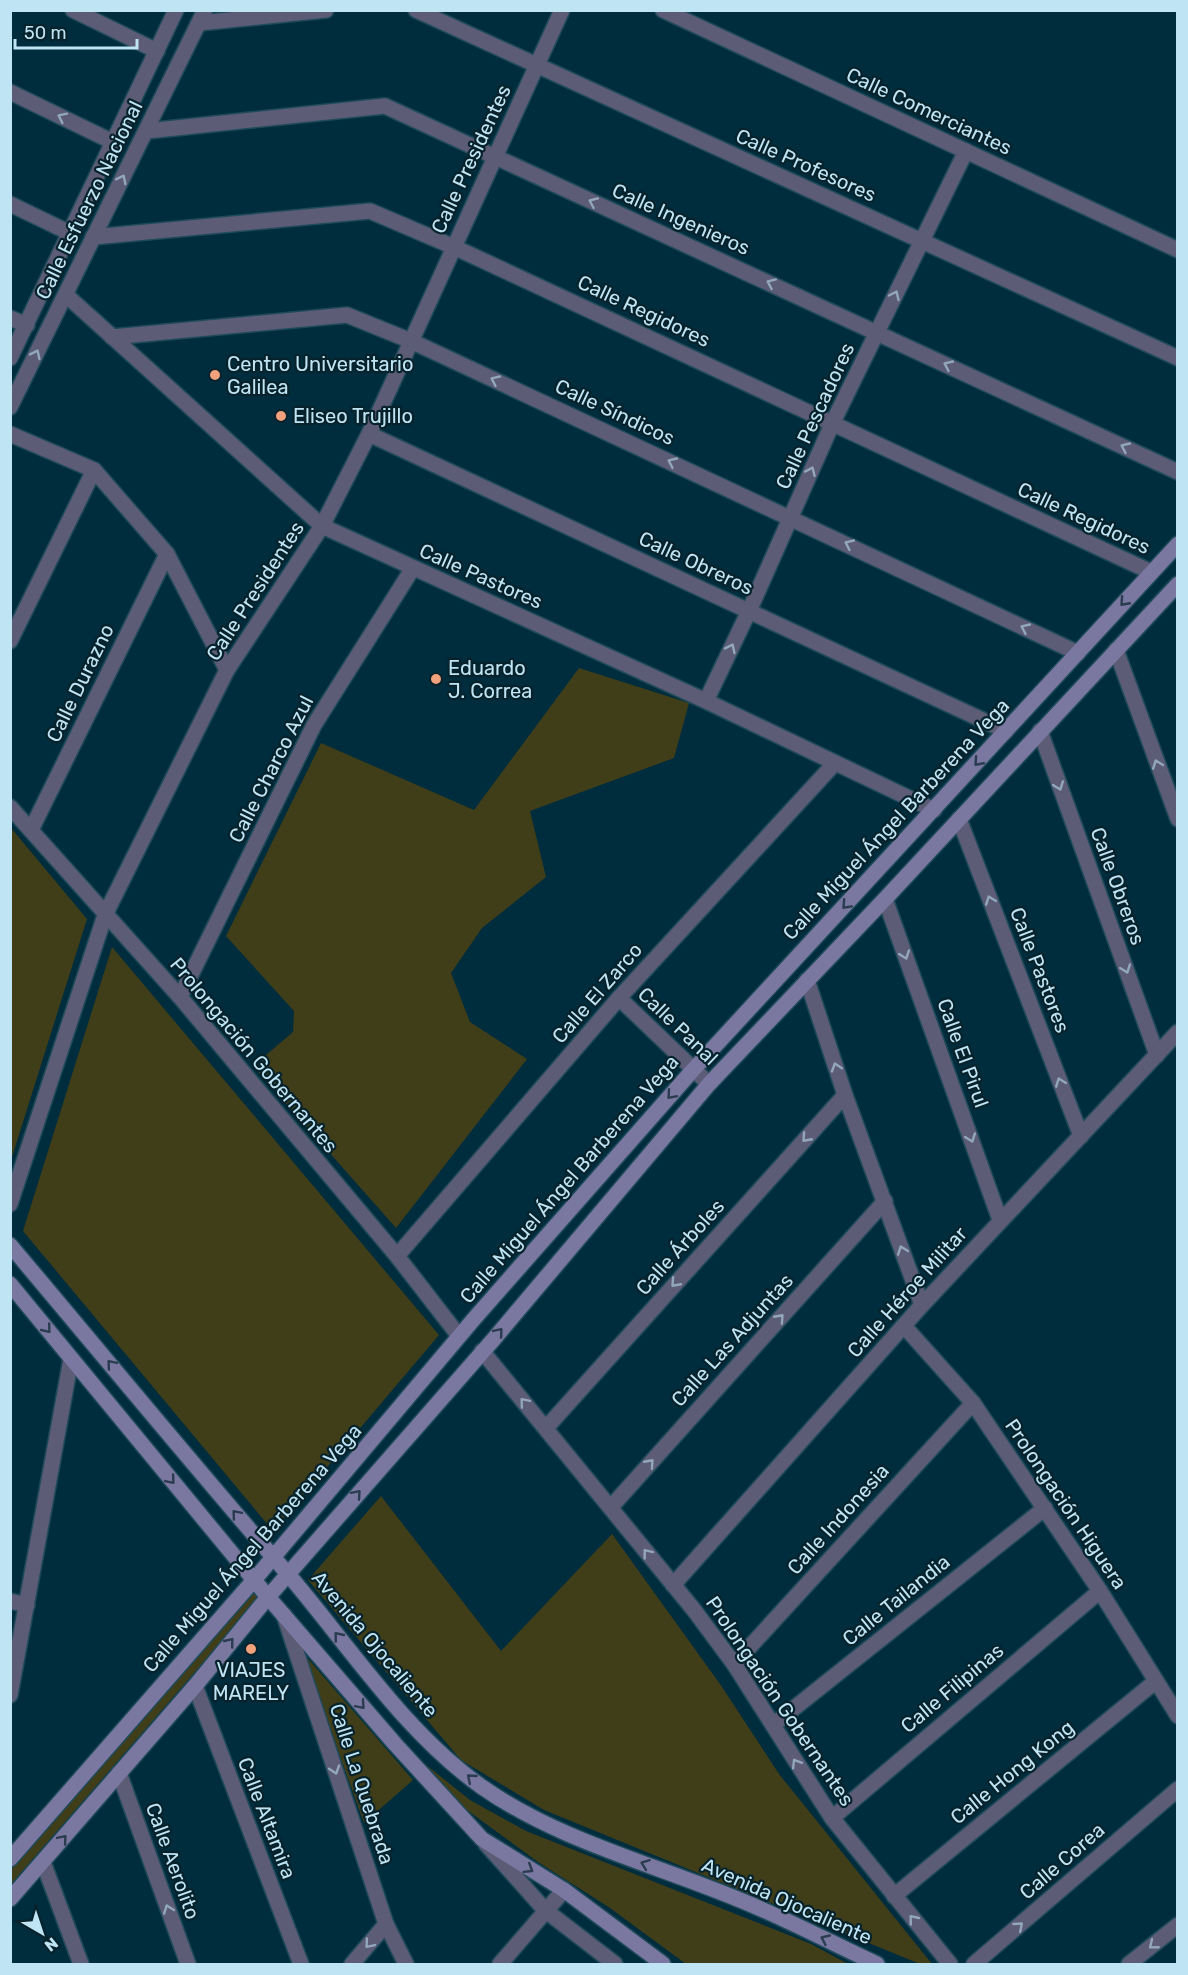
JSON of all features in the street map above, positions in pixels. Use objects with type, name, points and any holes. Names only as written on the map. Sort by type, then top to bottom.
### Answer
[{"type":"street","points":[[73,10],[157,51]]},
{"type":"street","name":"Calle Esfuerzo Nacional","points":[[10,358],[176,10]]},
{"type":"street","points":[[202,17],[326,10]]},
{"type":"street","name":"Calle Profesores","points":[[416,10],[1178,358]]},
{"type":"street","name":"Calle Presidentes","points":[[10,1204],[105,915],[227,670],[322,526],[369,434],[562,10]]},
{"type":"street","name":"Calle Comerciantes","points":[[663,10],[1178,250]]},
{"type":"street","name":"Calle Esfuerzo Nacional","points":[[10,407],[202,17]]},
{"type":"street","points":[[10,92],[113,142]]},
{"type":"street","name":"Calle Ingenieros","points":[[147,131],[385,106],[1178,472]]},
{"type":"street","name":"Calle Pescadores","points":[[706,701],[749,611],[833,422],[966,151]]},
{"type":"street","points":[[10,204],[70,233]]},
{"type":"street","name":"Calle Regidores","points":[[93,237],[370,211],[454,247],[833,422],[1151,572]]},
{"type":"street","name":"Calle Pastores","points":[[66,295],[322,526],[706,701],[934,810]]},
{"type":"street","name":"Calle Síndicos","points":[[112,337],[347,315],[411,341],[791,516],[1078,653]]},
{"type":"street","points":[[10,318],[27,325]]},
{"type":"street","points":[[10,434],[94,470],[168,554],[227,670]]},
{"type":"street","name":"Calle Obreros","points":[[369,434],[1005,731]]},
{"type":"street","points":[[10,640],[94,470]]},
{"type":"street","name":"Calle Miguel Ángel Barberena Vega","points":[[10,1859],[254,1580],[459,1336],[692,1071],[1178,544]]},
{"type":"street","name":"Calle Durazno","points":[[31,830],[168,554]]},
{"type":"street","name":"Calle Charco Azul","points":[[180,997],[314,725],[413,568]]},
{"type":"street","points":[[10,1899],[709,1084],[885,900],[1178,584]]},
{"type":"street","points":[[1116,650],[1178,819]]},
{"type":"street","name":"Calle Obreros","points":[[1040,731],[1157,1054]]},
{"type":"street","name":"Calle El Zarco","points":[[397,1256],[618,998],[835,763]]},
{"type":"street","name":"Prolongación Gobernantes","points":[[10,807],[180,997],[397,1256],[459,1336]]},
{"type":"street","name":"Calle Pastores","points":[[959,819],[1081,1136]]},
{"type":"street","name":"Calle El Pirul","points":[[885,900],[1000,1220]]},
{"type":"street","points":[[807,980],[845,1095],[922,1305]]},
{"type":"street","name":"Calle Panal","points":[[618,998],[692,1071],[709,1084]]},
{"type":"street","name":"Calle Héroe Militar","points":[[673,1585],[922,1305],[1178,1032]]},
{"type":"street","name":"Calle Árboles","points":[[546,1428],[845,1095]]},
{"type":"street","name":"Calle Las Adjuntas","points":[[611,1507],[885,1201]]},
{"type":"street","name":"Avenida Ojocaliente","points":[[10,1245],[288,1574],[382,1691],[443,1754],[480,1786],[523,1813],[599,1846],[752,1904],[878,1965]]},
{"type":"street","points":[[10,1284],[268,1597],[395,1744],[545,1910],[615,1965]]},
{"type":"street","name":"Prolongación Higuera","points":[[904,1326],[973,1403],[1100,1591],[1178,1716]]},
{"type":"street","name":"Prolongación Gobernantes","points":[[482,1351],[611,1507],[734,1664],[832,1818],[950,1965]]},
{"type":"street","points":[[10,1695],[71,1359]]},
{"type":"street","name":"Calle Indonesia","points":[[734,1664],[973,1403]]},
{"type":"street","name":"Calle Tailandia","points":[[773,1725],[1045,1508]]},
{"type":"street","name":"Calle Filipinas","points":[[832,1818],[1100,1591]]},
{"type":"street","points":[[10,1601],[27,1605]]},
{"type":"street","name":"Calle La Quebrada","points":[[284,1615],[386,1924],[406,1965]]},
{"type":"street","name":"Calle Hong Kong","points":[[894,1896],[1156,1681]]},
{"type":"street","name":"Calle Altamira","points":[[195,1686],[301,1965]]},
{"type":"street","name":"Calle Aerolito","points":[[118,1773],[188,1965]]},
{"type":"street","name":"Calle Corea","points":[[974,1965],[1178,1789]]},
{"type":"street","points":[[483,1839],[564,1890],[663,1965]]},
{"type":"street","points":[[43,1862],[81,1965]]},
{"type":"street","points":[[500,1965],[564,1890]]},
{"type":"street","points":[[352,1965],[386,1924]]},
{"type":"street","points":[[1129,1965],[1178,1925]]},
{"type":"street","points":[[576,1935],[601,1965]]},
{"type":"shaded area","points":[[579,668],[689,703],[674,758],[530,811],[546,877],[482,928],[451,973],[470,1022],[527,1059],[396,1228],[253,1066],[293,1032],[294,1011],[226,936],[321,743],[474,810]]},
{"type":"shaded area","points":[[11,828],[87,919],[11,1160]]},
{"type":"shaded area","points":[[112,947],[439,1335],[273,1531],[23,1231]]},
{"type":"shaded area","points":[[381,1496],[501,1651],[612,1534],[720,1684],[779,1774],[932,1964],[920,1964],[544,1810],[461,1760],[308,1580]]},
{"type":"shaded area","points":[[251,1591],[260,1597],[11,1884],[11,1870]]},
{"type":"shaded area","points":[[303,1653],[413,1780],[364,1823]]},
{"type":"shaded area","points":[[425,1764],[470,1800],[526,1831],[811,1944],[848,1964],[686,1964],[610,1908],[538,1862],[467,1810],[433,1778]]},
{"type":"place","name":"Centro Universitario Galilea","points":[[215,375]]},
{"type":"place","name":"Eliseo Trujillo","points":[[281,416]]},
{"type":"place","name":"Eduardo J. Correa","points":[[436,679]]},
{"type":"place","name":"VIAJES MARELY","points":[[251,1649]]}]
